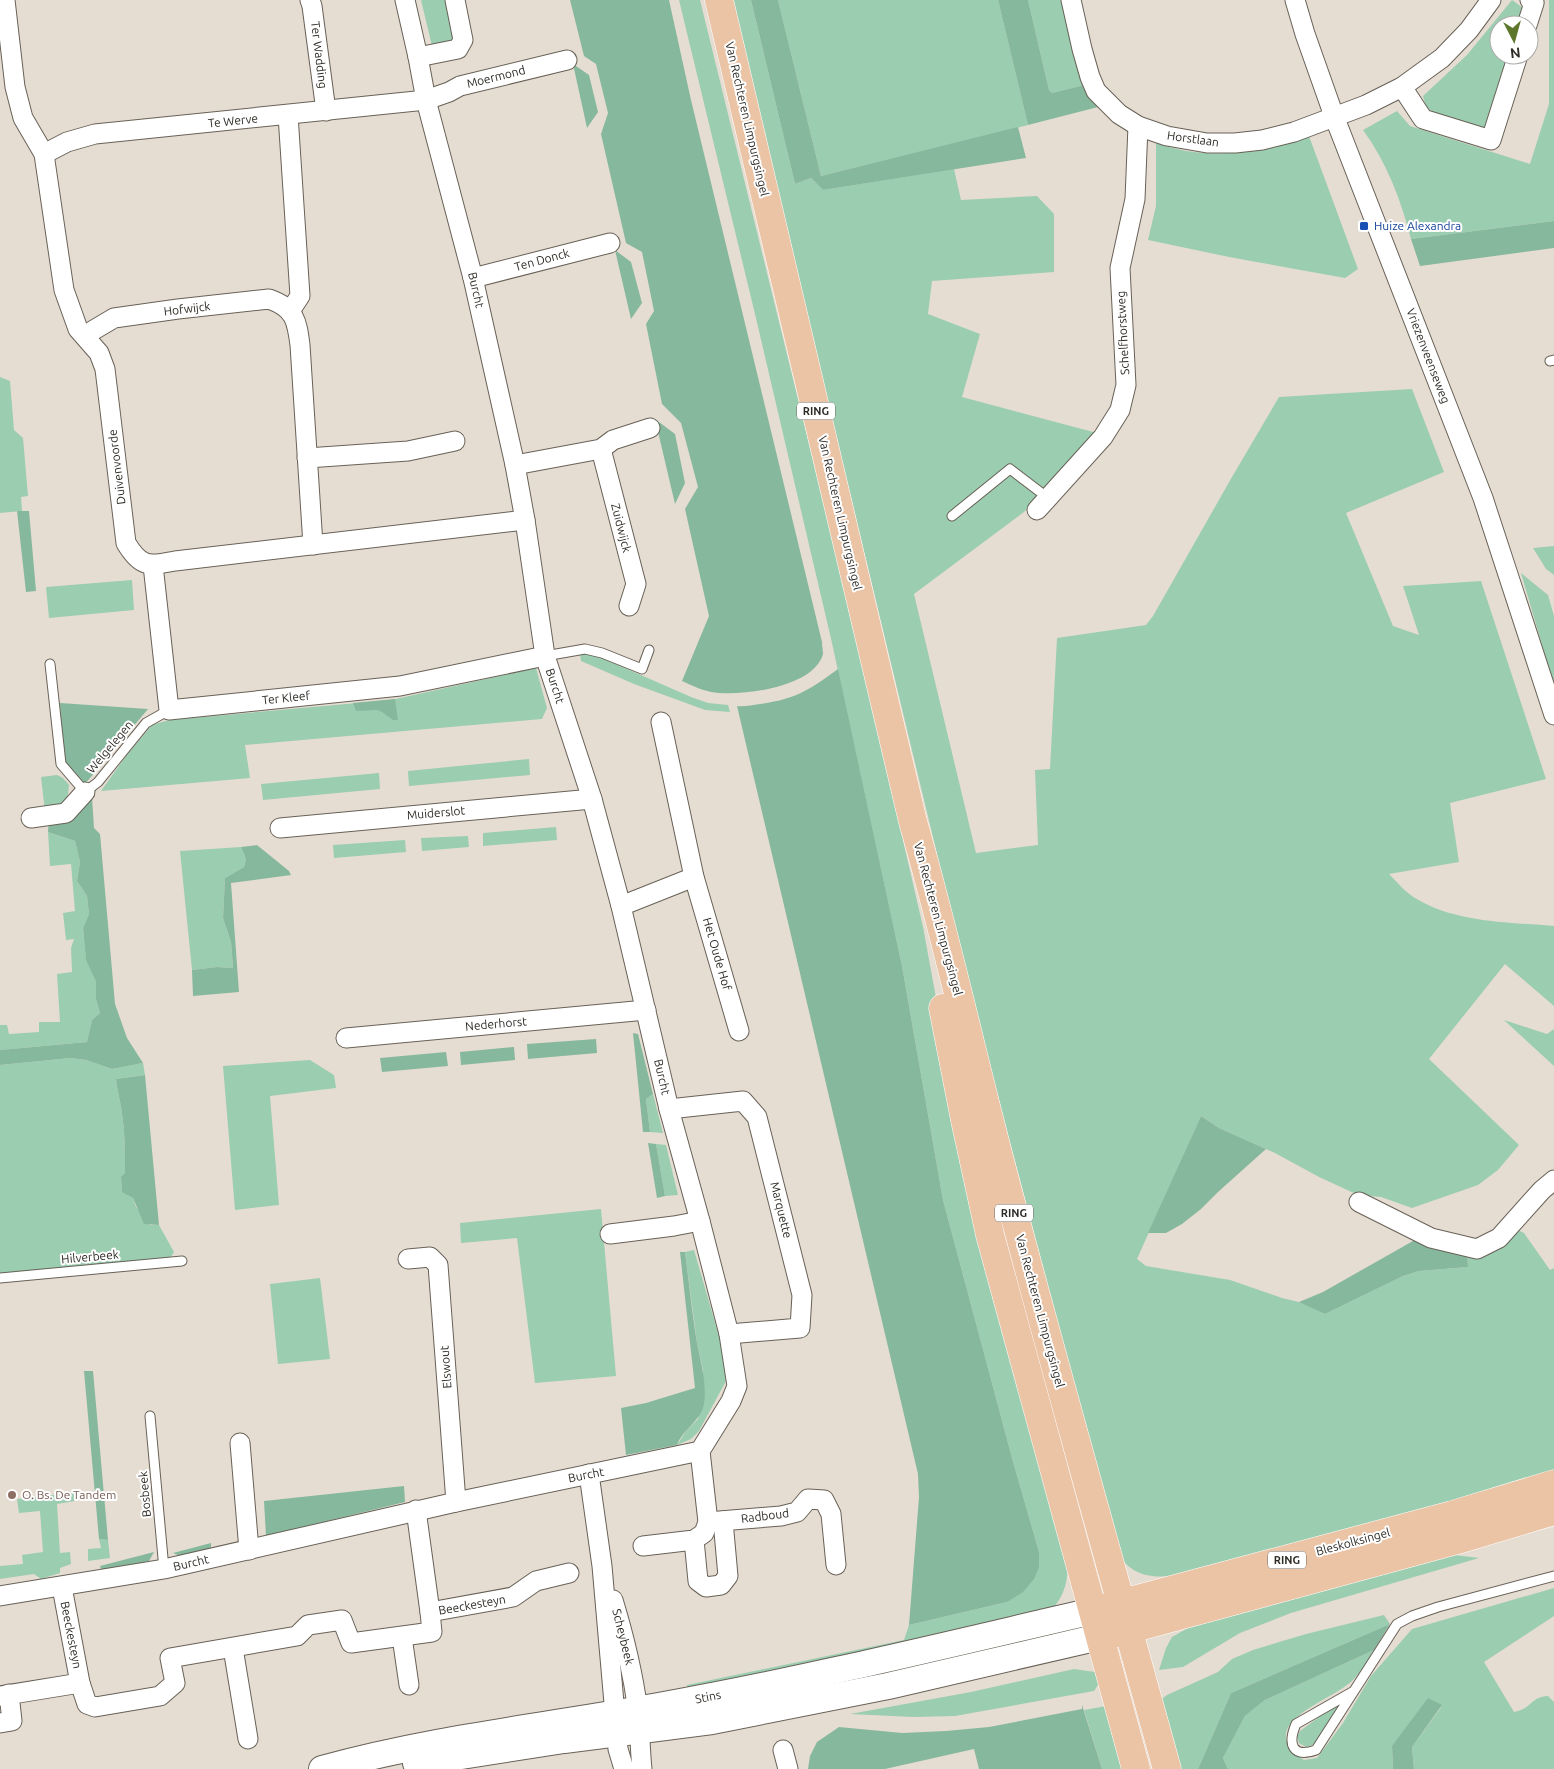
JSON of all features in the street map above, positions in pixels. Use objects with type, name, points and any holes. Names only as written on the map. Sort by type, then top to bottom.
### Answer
[{"type":"main road","name":"Van Rechteren Limpurgsingel","points":[[719,0],[912,822],[935,900],[1004,1178],[1167,1769]]},
{"type":"main road","name":"Van Rechteren Limpurgsingel","points":[[912,822],[925,917],[990,1235],[1136,1769]]},
{"type":"main road","name":"Bleskolksingel","points":[[1092,1611],[1452,1515],[1554,1484]]},
{"type":"main road","name":"Bleskolksingel","points":[[1099,1637],[1457,1540],[1554,1511]]},
{"type":"street","name":"Duivenvoorde","points":[[5,0],[15,87],[23,118],[44,154],[64,290],[78,329],[99,353],[104,369],[126,543],[134,556],[153,565]]},
{"type":"street","name":"Ter Wadding","points":[[310,0],[326,111]]},
{"type":"street","name":"Burcht","points":[[0,1596],[164,1570],[416,1510],[700,1451],[731,1401],[737,1386],[729,1334],[669,1109],[646,1010],[592,799],[545,656],[515,465],[473,278],[426,100],[405,0]]},
{"type":"street","points":[[418,57],[458,49],[463,40],[455,0]]},
{"type":"street","name":"Horstlaan","points":[[1071,0],[1082,49],[1096,91],[1119,114],[1138,126],[1167,136],[1207,143],[1235,144],[1294,132],[1366,105],[1402,87],[1442,58],[1469,30],[1491,0]]},
{"type":"street","name":"Vriezenveenseweg","points":[[1295,0],[1334,116],[1483,498],[1554,715]]},
{"type":"street","points":[[1530,0],[1534,3],[1530,15]]},
{"type":"street","name":"Moermond","points":[[426,100],[460,86],[568,60]]},
{"type":"street","points":[[1402,87],[1423,119],[1491,140],[1515,65]]},
{"type":"street","name":"Te Werve","points":[[44,154],[68,142],[95,134],[426,100]]},
{"type":"street","points":[[288,115],[300,296],[290,311],[296,320],[300,345],[313,545]]},
{"type":"street","name":"Schelfhorstweg","points":[[1042,504],[1103,437],[1120,410],[1126,385],[1120,268],[1135,199],[1138,126]]},
{"type":"street","name":"Ten Donck","points":[[473,278],[610,242]]},
{"type":"street","name":"Hofwijck","points":[[86,337],[92,331],[114,318],[178,309],[270,299],[280,303],[290,311]]},
{"type":"street","points":[[515,465],[601,449],[613,440],[650,428]]},
{"type":"street","points":[[307,458],[408,451],[455,441]]},
{"type":"street","name":"Zuidwijck","points":[[601,449],[636,584],[629,606]]},
{"type":"street","points":[[169,710],[153,565],[525,520]]},
{"type":"street","name":"Ter Kleef","points":[[169,710],[400,686],[545,656]]},
{"type":"street","name":"Het Oude Hof","points":[[661,722],[694,877],[739,1031]]},
{"type":"street","points":[[31,818],[66,813],[85,792]]},
{"type":"street","name":"Muiderslot","points":[[280,828],[592,799]]},
{"type":"street","points":[[620,906],[694,877]]},
{"type":"street","name":"Nederhorst","points":[[346,1038],[646,1010]]},
{"type":"street","name":"Marquette","points":[[669,1109],[743,1101],[757,1117],[802,1295],[800,1328],[729,1334]]},
{"type":"street","points":[[1358,1202],[1431,1238],[1477,1249],[1499,1238],[1542,1190],[1554,1180]]},
{"type":"street","points":[[610,1234],[700,1221]]},
{"type":"street","name":"Elswout","points":[[408,1259],[430,1258],[438,1265],[456,1502]]},
{"type":"street","points":[[240,1444],[249,1550]]},
{"type":"street","name":"Radboud","points":[[694,1540],[698,1580],[706,1587],[721,1585],[728,1576],[700,1451]]},
{"type":"street","name":"Scheybeek","points":[[589,1474],[602,1566],[623,1632],[627,1722]]},
{"type":"street","name":"Radboud","points":[[715,1521],[781,1516],[797,1512],[808,1499],[824,1500],[831,1514],[836,1565]]},
{"type":"street","name":"Beeckesteyn","points":[[62,1587],[80,1683],[86,1704],[96,1707],[160,1696],[175,1683],[170,1658],[297,1636],[308,1625],[342,1620],[351,1643],[432,1632],[416,1510]]},
{"type":"street","points":[[643,1546],[694,1540],[704,1533],[715,1521]]},
{"type":"street","name":"Beeckesteyn","points":[[430,1612],[513,1597],[536,1581],[569,1573]]},
{"type":"street","name":"Stins","points":[[368,1769],[627,1722],[825,1673],[1092,1611]]},
{"type":"street","points":[[402,1637],[409,1685]]},
{"type":"street","name":"Stins","points":[[322,1769],[366,1757],[452,1739],[627,1722],[712,1721],[888,1686],[1099,1637]]},
{"type":"street","points":[[233,1648],[248,1739]]},
{"type":"street","name":"Beeckesteyn","points":[[0,1723],[12,1721],[4,1695],[80,1683]]},
{"type":"street","points":[[624,1769],[618,1750],[627,1722]]},
{"type":"street","points":[[627,1722],[642,1769]]},
{"type":"street","points":[[783,1750],[788,1769]]},
{"type":"lane","points":[[952,516],[1010,468],[1042,504]]},
{"type":"lane","points":[[545,656],[584,649],[602,653],[642,669],[649,650]]},
{"type":"lane","name":"Welgelegen","points":[[50,664],[61,764],[85,792],[98,782],[146,723],[169,710]]},
{"type":"lane","name":"Hilverbeek","points":[[0,1278],[182,1261]]},
{"type":"lane","name":"Bosbeek","points":[[150,1416],[164,1570]]},
{"type":"lane","points":[[1354,1691],[1296,1724],[1292,1734],[1292,1743],[1297,1751],[1305,1754],[1316,1750],[1354,1691],[1397,1624],[1412,1616],[1438,1607],[1554,1576]]},
{"type":"green space","points":[[421,0],[447,0],[455,36],[452,42],[432,46]]},
{"type":"green space","points":[[570,0],[669,0],[691,100],[822,642],[823,654],[817,666],[806,675],[774,688],[739,693],[723,693],[707,691],[682,681],[709,616],[685,509],[698,487],[681,423],[662,404],[646,324],[654,311],[642,252],[626,243],[601,134],[608,113],[596,64],[584,56]]},
{"type":"green space","points":[[679,0],[700,0],[850,611],[923,927],[944,1041],[1068,1568],[1063,1592],[1049,1613],[687,1690],[687,1685],[904,1640],[909,1625],[1007,1602],[1039,1567],[1039,1552],[943,1200],[902,966],[832,643]]},
{"type":"green space","points":[[731,0],[751,0],[795,184],[811,178],[823,190],[954,169],[961,200],[1037,196],[1054,214],[1054,272],[932,281],[928,314],[980,334],[962,397],[1097,433],[1024,512],[914,594],[976,853],[1038,845],[1035,770],[1050,769],[1057,638],[1146,625],[1153,616],[1279,397],[1412,389],[1444,472],[1346,513],[1393,626],[1419,635],[1403,586],[1481,581],[1546,779],[1450,803],[1459,862],[1389,874],[1404,890],[1415,898],[1447,912],[1482,920],[1554,926],[1554,1006],[1505,964],[1429,1059],[1519,1145],[1498,1170],[1478,1185],[1412,1208],[1381,1197],[1358,1195],[1319,1177],[1275,1153],[1219,1128],[1201,1116],[1137,1259],[1146,1266],[1230,1280],[1282,1298],[1303,1303],[1325,1314],[1403,1276],[1419,1271],[1468,1267],[1467,1250],[1506,1224],[1524,1233],[1550,1270],[1554,1268],[1554,1476],[1170,1576],[1154,1576],[1140,1573],[1123,1561],[1119,1554],[944,892],[939,862]]},
{"type":"green space","points":[[751,0],[778,0],[821,176],[1018,127],[1026,158],[823,190],[811,178],[795,184]]},
{"type":"green space","points":[[778,0],[998,0],[1028,125],[821,176]]},
{"type":"green space","points":[[998,0],[1028,0],[1049,90],[1052,93],[1084,85],[1089,96],[1098,107],[1028,125]]},
{"type":"green space","points":[[1028,0],[1063,0],[1073,51],[1084,85],[1052,93],[1049,90]]},
{"type":"green space","points":[[1512,0],[1523,8],[1521,15],[1500,15]]},
{"type":"green space","points":[[1549,0],[1554,0],[1554,221],[1411,239],[1403,210],[1392,182],[1379,155],[1363,130],[1397,111],[1410,126],[1530,164],[1549,104]]},
{"type":"green space","points":[[1489,28],[1489,65],[1506,65],[1486,130],[1443,119],[1426,107],[1423,96],[1467,55]]},
{"type":"green space","points":[[573,64],[589,75],[598,112],[587,128]]},
{"type":"green space","points":[[1309,136],[1358,269],[1345,278],[1148,240],[1156,206],[1156,143],[1186,151],[1233,153],[1279,145]]},
{"type":"green space","points":[[1554,221],[1554,248],[1420,266],[1411,239]]},
{"type":"green space","points":[[615,250],[631,262],[642,303],[631,319]]},
{"type":"green space","points":[[0,377],[10,381],[14,430],[23,438],[28,496],[21,497],[22,511],[0,513]]},
{"type":"green space","points":[[655,419],[675,434],[685,483],[675,504]]},
{"type":"green space","points":[[17,511],[29,511],[36,591],[26,592]]},
{"type":"green space","points":[[1554,546],[1554,575],[1546,569],[1533,548]]},
{"type":"green space","points":[[1521,573],[1548,595],[1554,616],[1554,686]]},
{"type":"green space","points":[[132,580],[134,610],[49,618],[46,587]]},
{"type":"green space","points":[[580,653],[593,654],[708,703],[728,705],[730,712],[705,710],[634,684],[581,661]]},
{"type":"green space","points":[[536,668],[547,708],[542,719],[245,745],[250,778],[101,791],[126,756],[152,725],[169,720],[391,700]]},
{"type":"green space","points":[[838,669],[902,966],[943,1200],[1039,1552],[1039,1567],[1034,1579],[1023,1592],[1007,1602],[909,1625],[919,1497],[918,1474],[737,706],[772,702],[793,696],[819,683]]},
{"type":"green space","points":[[395,699],[398,720],[393,720],[377,710],[356,711],[353,703]]},
{"type":"green space","points":[[60,703],[148,709],[85,784],[64,762]]},
{"type":"green space","points":[[529,759],[530,775],[409,786],[408,771]]},
{"type":"green space","points":[[379,773],[380,789],[263,800],[261,784]]},
{"type":"green space","points":[[57,775],[63,778],[69,785],[67,802],[45,812],[41,777]]},
{"type":"green space","points":[[92,797],[94,828],[100,834],[115,1004],[127,1038],[143,1063],[112,1069],[86,1060],[71,1058],[0,1065],[0,1050],[87,1042],[92,1020],[100,1013],[96,999],[96,982],[86,960],[83,928],[89,914],[87,896],[77,881],[80,862],[75,841],[48,832],[49,818]]},
{"type":"green space","points":[[556,827],[557,840],[483,846],[483,833]]},
{"type":"green space","points":[[48,832],[75,841],[80,862],[77,881],[87,896],[89,914],[83,928],[86,959],[96,982],[96,999],[100,1013],[92,1020],[87,1042],[0,1050],[0,1025],[7,1025],[9,1034],[39,1032],[39,1022],[60,1022],[57,974],[72,972],[71,948],[74,939],[66,940],[63,913],[75,911],[71,864],[50,866]]},
{"type":"green space","points":[[468,836],[469,847],[422,851],[421,838]]},
{"type":"green space","points":[[405,840],[406,852],[334,858],[333,845]]},
{"type":"green space","points":[[257,845],[289,871],[291,875],[231,883],[239,992],[193,996],[192,970],[217,967],[233,968],[231,942],[223,918],[225,878],[244,867],[246,859],[241,847]]},
{"type":"green space","points":[[241,847],[246,859],[244,867],[225,878],[223,918],[231,942],[233,968],[217,967],[192,970],[180,851]]},
{"type":"green space","points":[[1504,1020],[1547,1034],[1554,1029],[1554,1066]]},
{"type":"green space","points":[[633,1033],[638,1034],[653,1094],[646,1099],[650,1132],[643,1132]]},
{"type":"green space","points":[[596,1039],[597,1053],[528,1059],[527,1044]]},
{"type":"green space","points":[[514,1047],[515,1060],[461,1065],[460,1052]]},
{"type":"green space","points":[[446,1052],[448,1066],[382,1072],[380,1058]]},
{"type":"green space","points":[[71,1058],[86,1060],[112,1069],[143,1063],[145,1075],[116,1079],[124,1136],[125,1173],[121,1178],[122,1191],[133,1198],[136,1207],[150,1225],[159,1225],[174,1252],[169,1260],[0,1275],[0,1065]]},
{"type":"green space","points":[[310,1060],[334,1075],[336,1088],[270,1096],[279,1205],[235,1210],[223,1066]]},
{"type":"green space","points":[[145,1075],[159,1225],[144,1224],[133,1198],[122,1192],[121,1177],[125,1173],[124,1136],[116,1079]]},
{"type":"green space","points":[[653,1094],[663,1133],[650,1132],[646,1099]]},
{"type":"green space","points":[[1201,1116],[1219,1128],[1266,1149],[1182,1224],[1166,1233],[1148,1233]]},
{"type":"green space","points":[[648,1143],[656,1144],[665,1196],[657,1198]]},
{"type":"green space","points":[[656,1144],[666,1145],[678,1195],[665,1196]]},
{"type":"green space","points":[[601,1209],[616,1376],[535,1383],[517,1238],[461,1243],[460,1223]]},
{"type":"green space","points":[[1420,1237],[1467,1250],[1468,1267],[1419,1271],[1403,1276],[1325,1314],[1299,1302],[1323,1292]]},
{"type":"green space","points":[[694,1250],[725,1357],[726,1381],[699,1431],[691,1439],[677,1445],[686,1431],[698,1419],[703,1370],[697,1343],[685,1252]]},
{"type":"green space","points":[[680,1252],[685,1252],[695,1332],[704,1381],[704,1404],[696,1420],[683,1434],[677,1445],[626,1455],[621,1408],[646,1403],[695,1388]]},
{"type":"green space","points":[[320,1278],[330,1359],[278,1364],[270,1284]]},
{"type":"green space","points":[[84,1371],[93,1371],[108,1540],[99,1539]]},
{"type":"green space","points":[[404,1486],[405,1502],[266,1536],[264,1501]]},
{"type":"green space","points":[[82,1492],[75,1501],[57,1504],[60,1553],[70,1552],[71,1564],[60,1568],[60,1573],[41,1579],[34,1574],[0,1579],[0,1566],[23,1564],[22,1555],[43,1552],[40,1511],[19,1513],[17,1499]]},
{"type":"green space","points":[[99,1539],[108,1540],[110,1558],[88,1561],[88,1549],[101,1548]]},
{"type":"green space","points":[[211,1543],[211,1548],[180,1556],[173,1553]]},
{"type":"green space","points":[[154,1552],[149,1561],[102,1572],[100,1566]]},
{"type":"green space","points":[[1455,1555],[1479,1558],[1291,1613],[1240,1633],[1183,1667],[1159,1670],[1166,1648],[1172,1637],[1188,1628]]},
{"type":"green space","points":[[1554,1588],[1554,1616],[1484,1662],[1514,1712],[1542,1697],[1548,1696],[1554,1702],[1554,1769],[1414,1769],[1412,1747],[1442,1706],[1392,1746],[1393,1769],[1228,1769],[1223,1758],[1245,1716],[1265,1700],[1374,1650],[1354,1679],[1301,1714],[1290,1724],[1286,1735],[1290,1747],[1304,1760],[1317,1758],[1343,1723],[1371,1676],[1412,1629]]},
{"type":"green space","points":[[1384,1615],[1390,1624],[1231,1693],[1198,1769],[1178,1769],[1159,1701],[1167,1695],[1218,1672],[1232,1659],[1253,1650],[1306,1634]]},
{"type":"green space","points":[[1390,1624],[1374,1650],[1265,1700],[1245,1716],[1223,1758],[1228,1769],[1198,1769],[1231,1693]]},
{"type":"green space","points":[[1074,1669],[1102,1673],[1094,1691],[955,1716],[913,1717],[850,1714],[971,1692]]},
{"type":"green space","points":[[1428,1698],[1442,1705],[1412,1747],[1414,1769],[1393,1769],[1392,1746]]},
{"type":"green space","points":[[1337,1704],[1339,1707],[1315,1744],[1306,1747],[1299,1743],[1297,1737],[1300,1731]]},
{"type":"green space","points":[[1082,1705],[1102,1769],[979,1769],[974,1749],[885,1769],[808,1769],[810,1756],[817,1742],[839,1727],[902,1733],[946,1731],[989,1727],[1082,1709]]},
{"type":"green space","points":[[1112,1705],[1128,1769],[1102,1769],[1084,1710]]},
{"type":"place","name":"Huize Alexandra","points":[[1364,226]]},
{"type":"place","name":"O. Bs. De Tandem","points":[[12,1495]]}]
